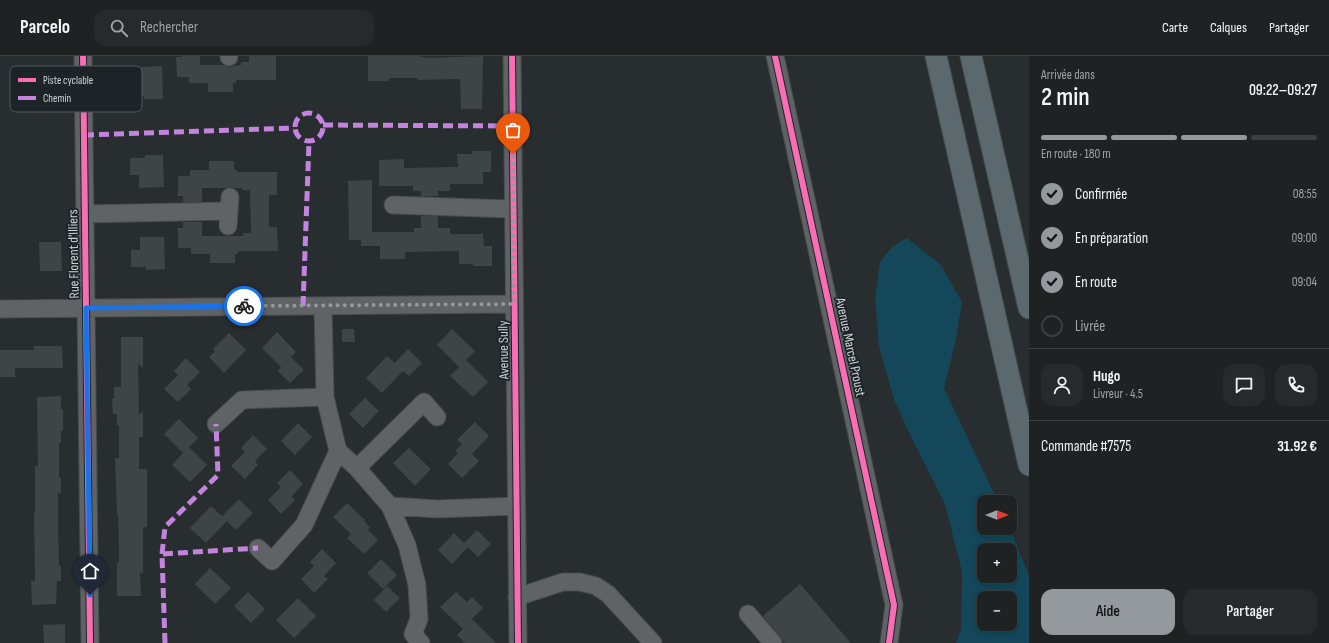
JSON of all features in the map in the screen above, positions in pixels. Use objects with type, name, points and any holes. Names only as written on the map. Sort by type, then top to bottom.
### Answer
[{"type":"main road","points":[[936,56],[1029,465]]},
{"type":"main road","points":[[971,56],[1029,308]]},
{"type":"street","name":"Rue Florent d'Illiers","points":[[83,56],[83,66]]},
{"type":"street","name":"Avenue Sully","points":[[512,56],[518,643]]},
{"type":"street","name":"Avenue Marcel Proust","points":[[775,56],[894,605],[889,643]]},
{"type":"street","name":"Rue Florent d'Illiers","points":[[84,112],[90,643]]},
{"type":"street","points":[[392,205],[513,209]]},
{"type":"street","points":[[85,214],[229,211]]},
{"type":"street","points":[[0,309],[514,304]]},
{"type":"street","points":[[323,306],[325,397],[338,451],[357,468],[390,506],[407,545],[417,585],[419,619],[413,634],[421,643]]},
{"type":"street","points":[[216,424],[242,400],[325,397]]},
{"type":"street","points":[[357,468],[424,402],[437,417]]},
{"type":"street","points":[[258,548],[272,561],[304,525],[338,451]]},
{"type":"street","points":[[390,506],[438,509],[516,506]]},
{"type":"street","points":[[517,597],[563,582],[580,582],[596,586],[608,594],[653,643]]},
{"type":"street","points":[[748,614],[773,643]]},
{"type":"shaded area","points":[[907,238],[941,265],[962,302],[955,344],[944,388],[995,495],[977,495],[977,535],[1013,535],[1016,543],[977,543],[977,583],[1017,583],[1017,546],[1029,576],[1029,643],[956,643],[961,629],[962,572],[945,504],[894,400],[879,346],[875,299],[880,262],[892,247]]},
{"type":"building","points":[[200,56],[200,65],[223,65],[229,67],[241,65],[241,62],[249,62],[249,56],[276,56],[276,80],[236,80],[236,83],[233,83],[233,92],[208,92],[208,83],[189,83],[189,77],[177,77],[176,57]]},
{"type":"building","points":[[368,56],[418,56],[426,58],[483,56],[482,109],[461,109],[460,79],[418,80],[418,78],[389,78],[389,81],[368,81]]},
{"type":"building","points":[[162,66],[163,99],[144,99],[144,96],[142,96],[142,67]]},
{"type":"building","points":[[472,151],[491,151],[491,172],[483,172],[483,184],[450,184],[450,191],[438,191],[438,196],[421,196],[421,191],[413,191],[413,186],[379,186],[379,160],[404,159],[404,168],[458,167],[457,154],[472,154]]},
{"type":"building","points":[[145,155],[163,155],[164,187],[139,188],[139,175],[130,175],[130,158],[145,158]]},
{"type":"building","points":[[209,161],[234,161],[234,170],[237,170],[237,172],[277,172],[277,195],[269,195],[269,227],[277,227],[278,251],[238,251],[238,254],[235,254],[235,263],[210,263],[210,254],[191,254],[191,248],[178,248],[178,228],[183,228],[183,222],[202,222],[202,236],[243,236],[243,233],[251,233],[250,190],[242,190],[242,188],[202,188],[202,202],[183,202],[183,196],[178,196],[178,176],[190,176],[190,170],[209,170]]},
{"type":"building","points":[[372,180],[372,232],[414,232],[414,228],[421,228],[421,216],[438,216],[438,228],[450,228],[450,234],[483,234],[484,246],[492,246],[492,266],[459,264],[459,251],[405,252],[405,259],[380,259],[380,246],[361,246],[361,240],[349,240],[348,181]]},
{"type":"building","points":[[140,237],[164,237],[165,269],[146,270],[146,267],[131,267],[131,250],[140,250]]},
{"type":"building","points":[[39,242],[61,242],[62,271],[40,271]]},
{"type":"building","points":[[342,329],[354,329],[355,342],[342,342]]},
{"type":"building","points":[[452,329],[475,351],[459,367],[437,345]]},
{"type":"building","points":[[277,332],[296,352],[291,357],[304,370],[290,383],[278,371],[281,367],[262,348]]},
{"type":"building","points":[[229,333],[246,350],[224,373],[209,357],[215,351],[213,349]]},
{"type":"building","points":[[121,337],[143,337],[143,368],[138,363],[139,415],[143,411],[143,437],[139,437],[139,469],[147,469],[147,527],[143,527],[143,573],[140,573],[141,596],[117,596],[117,562],[119,562],[119,550],[115,458],[119,458],[119,425],[117,425],[117,414],[113,414],[112,399],[114,399],[114,387],[121,387]]},
{"type":"building","points":[[34,346],[62,346],[63,368],[15,368],[15,377],[0,377],[0,350],[34,350]]},
{"type":"building","points":[[408,349],[422,363],[409,376],[403,371],[382,393],[366,378],[387,356],[395,363]]},
{"type":"building","points":[[186,358],[200,372],[187,385],[191,389],[178,402],[164,389],[178,375],[174,371]]},
{"type":"building","points":[[466,360],[488,382],[473,397],[450,376]]},
{"type":"building","points":[[61,396],[61,409],[63,409],[63,431],[61,431],[61,443],[59,443],[59,478],[61,478],[61,493],[58,493],[58,524],[59,566],[61,566],[61,581],[57,581],[56,604],[32,605],[31,581],[35,581],[35,466],[38,466],[37,397]]},
{"type":"building","points":[[365,398],[379,411],[363,428],[349,414]]},
{"type":"building","points":[[179,419],[198,438],[189,447],[207,465],[190,482],[172,465],[183,453],[164,434]]},
{"type":"building","points":[[475,422],[489,436],[472,454],[479,461],[462,478],[448,464],[458,453],[455,451],[462,444],[457,440]]},
{"type":"building","points":[[298,423],[312,437],[295,455],[281,441]]},
{"type":"building","points":[[253,435],[267,449],[255,461],[258,465],[245,479],[231,466],[245,452],[241,448]]},
{"type":"building","points":[[409,448],[431,469],[415,486],[393,463]]},
{"type":"building","points":[[290,470],[303,484],[291,497],[295,500],[281,514],[268,500],[281,487],[277,483]]},
{"type":"building","points":[[239,499],[253,513],[236,530],[227,521],[206,543],[190,528],[211,506],[224,518],[222,516]]},
{"type":"building","points":[[347,503],[365,520],[364,521],[370,527],[368,530],[378,540],[364,554],[347,538],[351,534],[333,517]]},
{"type":"building","points":[[477,530],[491,544],[478,557],[464,543]]},
{"type":"building","points":[[454,533],[468,547],[452,564],[438,550]]},
{"type":"building","points":[[322,549],[336,563],[324,576],[328,579],[314,593],[301,579],[314,566],[310,562]]},
{"type":"building","points":[[381,559],[397,575],[383,589],[367,573]]},
{"type":"building","points":[[210,568],[231,588],[215,604],[195,584]]},
{"type":"building","points":[[800,584],[851,643],[785,643],[782,640],[763,616]]},
{"type":"building","points":[[387,586],[400,598],[386,612],[374,600]]},
{"type":"building","points":[[248,592],[265,609],[251,623],[234,606]]},
{"type":"building","points":[[456,592],[467,602],[472,597],[483,608],[472,619],[496,643],[465,643],[457,635],[463,629],[440,607]]},
{"type":"building","points":[[298,598],[316,616],[294,638],[276,620]]},
{"type":"building","points":[[65,624],[65,643],[44,643],[43,625]]},
{"type":"marked path","points":[[309,113],[315,114],[319,117],[322,121],[323,127],[322,133],[319,137],[315,140],[309,141],[303,140],[299,137],[296,133],[295,127],[296,121],[299,117],[303,114],[309,113]]},
{"type":"marked path","points":[[323,125],[512,126]]},
{"type":"marked path","points":[[84,135],[294,128]]},
{"type":"marked path","points":[[303,306],[309,142]]},
{"type":"marked path","points":[[162,554],[165,527],[218,475],[216,424]]},
{"type":"marked path","points":[[165,643],[162,554],[258,548]]},
{"type":"cycle path","points":[[83,56],[83,66]]},
{"type":"cycle path","points":[[512,56],[518,643]]},
{"type":"cycle path","points":[[775,56],[894,605],[889,643]]},
{"type":"cycle path","points":[[84,112],[90,643]]},
{"type":"way so far","points":[[244,306],[514,304],[513,154]]},
{"type":"route","points":[[90,595],[86,308],[244,306]]}]
